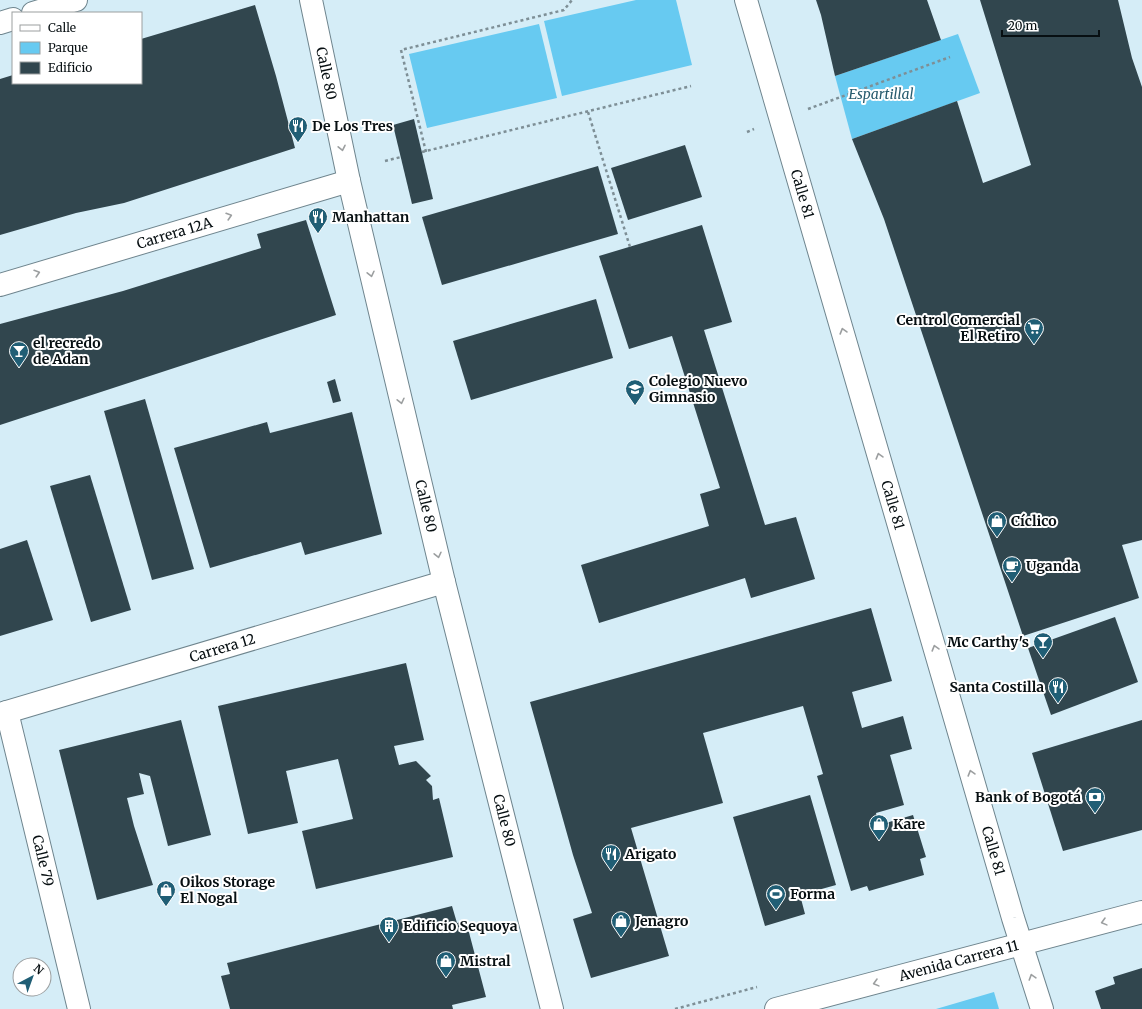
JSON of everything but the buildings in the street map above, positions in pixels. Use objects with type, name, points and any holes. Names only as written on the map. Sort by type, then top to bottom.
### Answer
[{"type":"street","points":[[36,12],[76,0]]},
{"type":"street","name":"Calle 80","points":[[311,0],[349,181],[444,582],[552,1009]]},
{"type":"street","name":"Calle 81","points":[[746,0],[1042,1009]]},
{"type":"street","points":[[0,23],[12,19]]},
{"type":"street","name":"Carrera 12A","points":[[0,284],[349,181]]},
{"type":"street","name":"Carrera 12","points":[[4,713],[444,582]]},
{"type":"street","name":"Calle 79","points":[[4,713],[79,1009]]},
{"type":"street","name":"Avenida Carrera 11","points":[[776,1009],[1142,912]]},
{"type":"path","points":[[426,152],[401,50],[564,10],[572,0]]},
{"type":"path","points":[[747,132],[950,57]]},
{"type":"path","points":[[422,152],[691,86]]},
{"type":"path","points":[[588,112],[630,247]]},
{"type":"path","points":[[385,161],[401,157]]},
{"type":"path","points":[[675,1009],[689,1005]]},
{"type":"green space","points":[[636,0],[676,0],[692,65],[562,96],[544,21]]},
{"type":"green space","points":[[539,24],[557,98],[427,128],[409,54]]},
{"type":"green space","name":"Espartillal","points":[[958,34],[980,93],[852,139],[835,76]]},
{"type":"green space","points":[[994,992],[999,1009],[936,1009]]},
{"type":"place","name":"De Los Tres","points":[[298,143]]},
{"type":"place","name":"Manhattan","points":[[318,234]]},
{"type":"place","name":"Centrol Comercial El Retiro","points":[[1034,345]]},
{"type":"place","name":"el recredo de Adan","points":[[19,368]]},
{"type":"place","name":"Colegio Nuevo Gimnasio","points":[[635,406]]},
{"type":"place","name":"Cíclico","points":[[997,538]]},
{"type":"place","name":"Uganda","points":[[1012,583]]},
{"type":"place","name":"Mc Carthy's","points":[[1043,659]]},
{"type":"place","name":"Santa Costilla","points":[[1058,704]]},
{"type":"place","name":"Bank of Bogotá","points":[[1095,814]]},
{"type":"place","name":"Kare","points":[[879,841]]},
{"type":"place","name":"Arigato","points":[[611,871]]},
{"type":"place","name":"Oikos Storage El Nogal","points":[[166,907]]},
{"type":"place","name":"Forma","points":[[776,911]]},
{"type":"place","name":"Jenagro","points":[[621,938]]},
{"type":"place","name":"Edificio Sequoya","points":[[389,943]]},
{"type":"place","name":"Mistral","points":[[446,978]]}]
